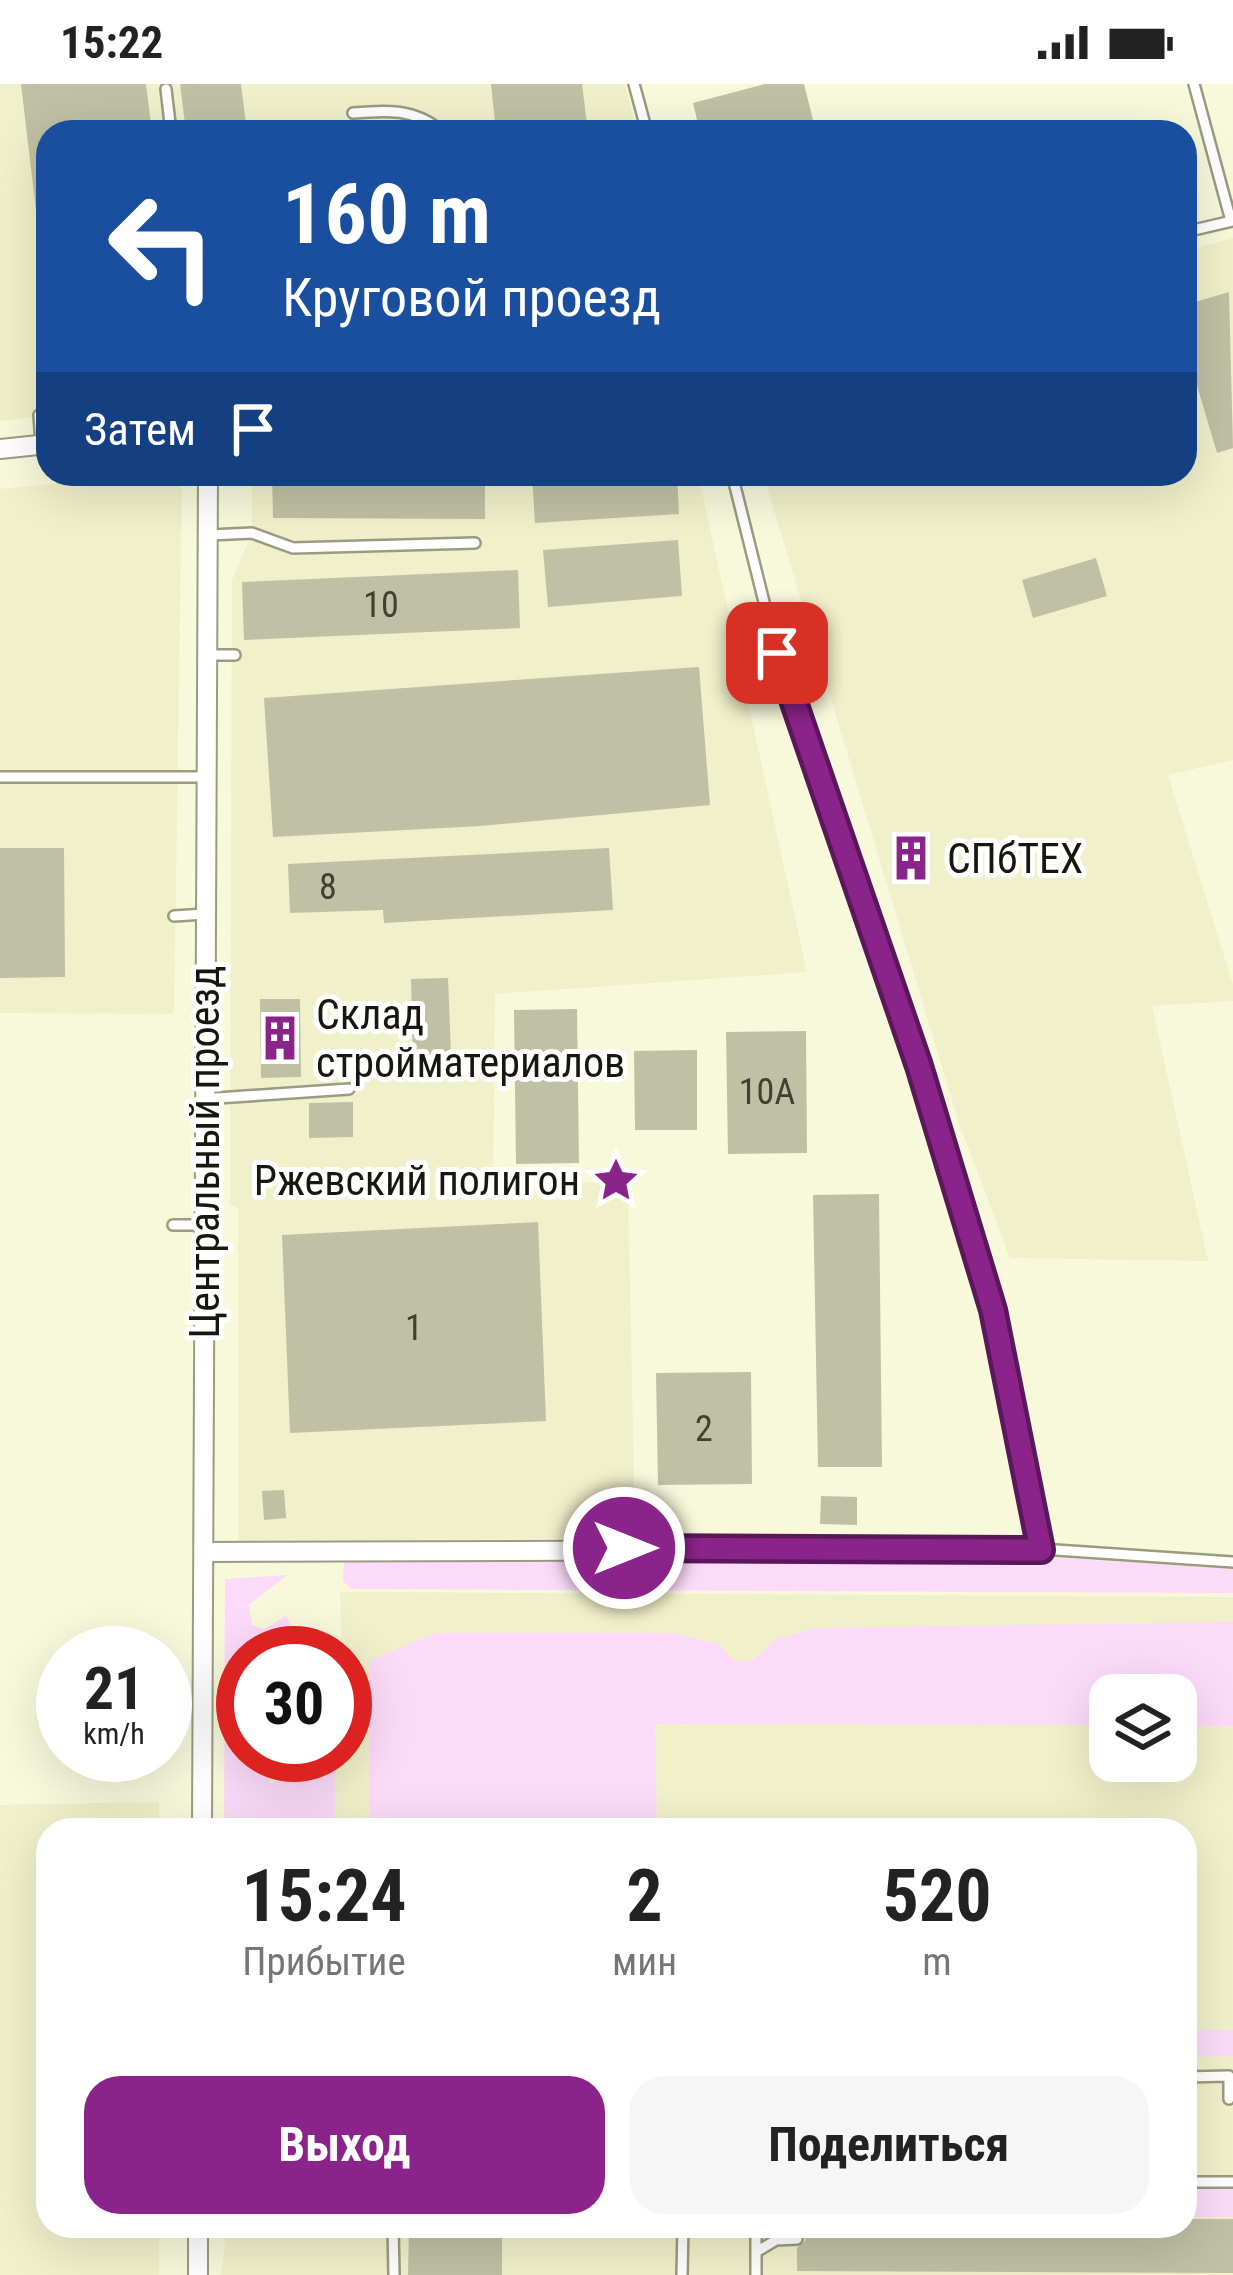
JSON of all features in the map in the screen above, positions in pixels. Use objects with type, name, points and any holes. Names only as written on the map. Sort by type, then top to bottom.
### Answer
[{"type":"street","points":[[0,449],[36,445]]},
{"type":"street","name":"Центральный проезд","points":[[202,1818],[208,486]]},
{"type":"street","points":[[205,1552],[718,1543],[1041,1550]]},
{"type":"street","points":[[198,2238],[198,2275]]},
{"type":"lane","points":[[634,84],[644,120]]},
{"type":"lane","points":[[1194,84],[1232,221],[1197,229]]},
{"type":"lane","points":[[166,89],[170,120]]},
{"type":"lane","points":[[353,113],[394,110],[424,120]]},
{"type":"lane","points":[[735,486],[787,694],[919,1066],[993,1310],[1041,1550],[1233,1562]]},
{"type":"lane","points":[[210,535],[252,533],[293,548],[475,543]]},
{"type":"lane","points":[[209,655],[235,655]]},
{"type":"lane","points":[[0,777],[206,777]]},
{"type":"lane","points":[[174,916],[205,914]]},
{"type":"lane","points":[[203,1099],[349,1089]]},
{"type":"lane","points":[[173,1225],[203,1225]]},
{"type":"lane","points":[[1197,2077],[1228,2076],[1229,2099]]},
{"type":"lane","points":[[1197,2182],[1233,2182]]},
{"type":"lane","points":[[393,2238],[394,2275]]},
{"type":"lane","points":[[682,2275],[683,2238]]},
{"type":"lane","points":[[756,2238],[756,2275]]},
{"type":"lane","points":[[756,2252],[776,2240],[797,2240]]},
{"type":"shaded area","points":[[0,84],[625,84],[634,120],[36,120],[36,416],[0,421]]},
{"type":"shaded area","points":[[1233,238],[1233,760],[1168,775],[1233,985],[1233,1001],[1152,1006],[1208,1261],[1010,1258],[959,1123],[767,486],[1197,486],[1197,248]]},
{"type":"shaded area","points":[[182,486],[174,1014],[0,1013],[0,489]]},
{"type":"shaded area","points":[[252,486],[701,486],[807,972],[495,994],[493,1184],[628,1182],[635,1538],[238,1541],[238,1208],[230,1205],[232,580],[252,533]]},
{"type":"shaded area","points":[[1045,1557],[1233,1569],[1233,1593],[351,1589],[343,1581],[344,1562]]},
{"type":"shaded area","points":[[287,1575],[249,1605],[255,1626],[225,1626],[225,1579]]},
{"type":"shaded area","points":[[340,1592],[1233,1597],[1233,2275],[221,2275],[226,2238],[1197,2238],[1197,1818],[334,1818],[335,1782],[372,1782],[372,1626],[341,1626]]},
{"type":"shaded area","points":[[286,1616],[291,1626],[269,1626]]},
{"type":"shaded area","points":[[1233,1622],[1233,1726],[1197,1726],[1197,1674],[1089,1674],[1089,1725],[655,1724],[657,1818],[369,1818],[372,1660],[435,1633],[670,1633],[719,1644],[734,1662],[755,1659],[774,1641],[814,1628]]},
{"type":"shaded area","points":[[224,1782],[335,1782],[334,1818],[224,1818]]},
{"type":"shaded area","points":[[159,1802],[159,1818],[36,1818],[36,2238],[159,2238],[159,2275],[0,2275],[0,1805]]},
{"type":"shaded area","points":[[1197,2030],[1233,2030],[1233,2056],[1197,2057]]},
{"type":"shaded area","points":[[1197,2184],[1233,2184],[1233,2217],[1197,2217]]},
{"type":"building","points":[[21,84],[146,84],[150,120],[36,120],[36,211]]},
{"type":"building","points":[[180,84],[241,84],[246,120],[184,120]]},
{"type":"building","points":[[491,84],[582,84],[586,120],[495,120]]},
{"type":"building","points":[[765,84],[804,84],[813,120],[697,120],[693,103]]},
{"type":"building","points":[[1229,292],[1233,448],[1217,453],[1197,386],[1197,301]]},
{"type":"building","points":[[272,486],[485,486],[485,519],[273,518]]},
{"type":"building","points":[[533,486],[678,486],[679,514],[535,523]]},
{"type":"building","points":[[678,540],[682,596],[548,607],[543,550]]},
{"type":"building","points":[[1096,558],[1107,596],[1033,618],[1022,580]]},
{"type":"building","points":[[518,570],[520,628],[244,640],[242,582]]},
{"type":"building","points":[[699,667],[710,805],[481,826],[273,837],[264,698]]},
{"type":"building","name":"СПбТЕХ","points":[[919,837],[930,872],[904,880],[893,845]]},
{"type":"building","points":[[0,848],[64,848],[65,977],[0,978]]},
{"type":"building","points":[[609,848],[613,910],[384,923],[383,910],[290,913],[288,864]]},
{"type":"building","points":[[448,978],[451,1055],[413,1056],[411,979]]},
{"type":"building","name":"Склад стройматериалов","points":[[260,999],[300,999],[301,1077],[261,1078]]},
{"type":"building","points":[[577,1009],[579,1163],[516,1164],[514,1010]]},
{"type":"building","points":[[806,1031],[807,1153],[728,1154],[726,1032]]},
{"type":"building","points":[[697,1050],[697,1130],[635,1130],[634,1051]]},
{"type":"building","points":[[353,1102],[353,1137],[309,1138],[309,1103]]},
{"type":"building","points":[[879,1194],[882,1467],[818,1467],[813,1195]]},
{"type":"building","points":[[538,1222],[546,1421],[290,1433],[282,1235]]},
{"type":"building","points":[[751,1372],[752,1484],[658,1485],[656,1373]]},
{"type":"building","points":[[284,1490],[286,1518],[264,1520],[262,1491]]},
{"type":"building","points":[[821,1496],[857,1497],[857,1525],[820,1524]]},
{"type":"building","points":[[1197,2219],[1233,2219],[1233,2273],[797,2271],[797,2248],[806,2240],[1197,2238]]},
{"type":"building","points":[[409,2238],[502,2238],[502,2275],[408,2275]]},
{"type":"place","name":"СПбТЕХ","points":[[911,858]]},
{"type":"place","name":"Склад стройматериалов","points":[[280,1038]]},
{"type":"place","name":"Ржевский полигон","points":[[616,1180]]},
{"type":"route","points":[[624,1548],[1041,1550],[993,1310],[919,1066],[787,694],[777,653]]}]
